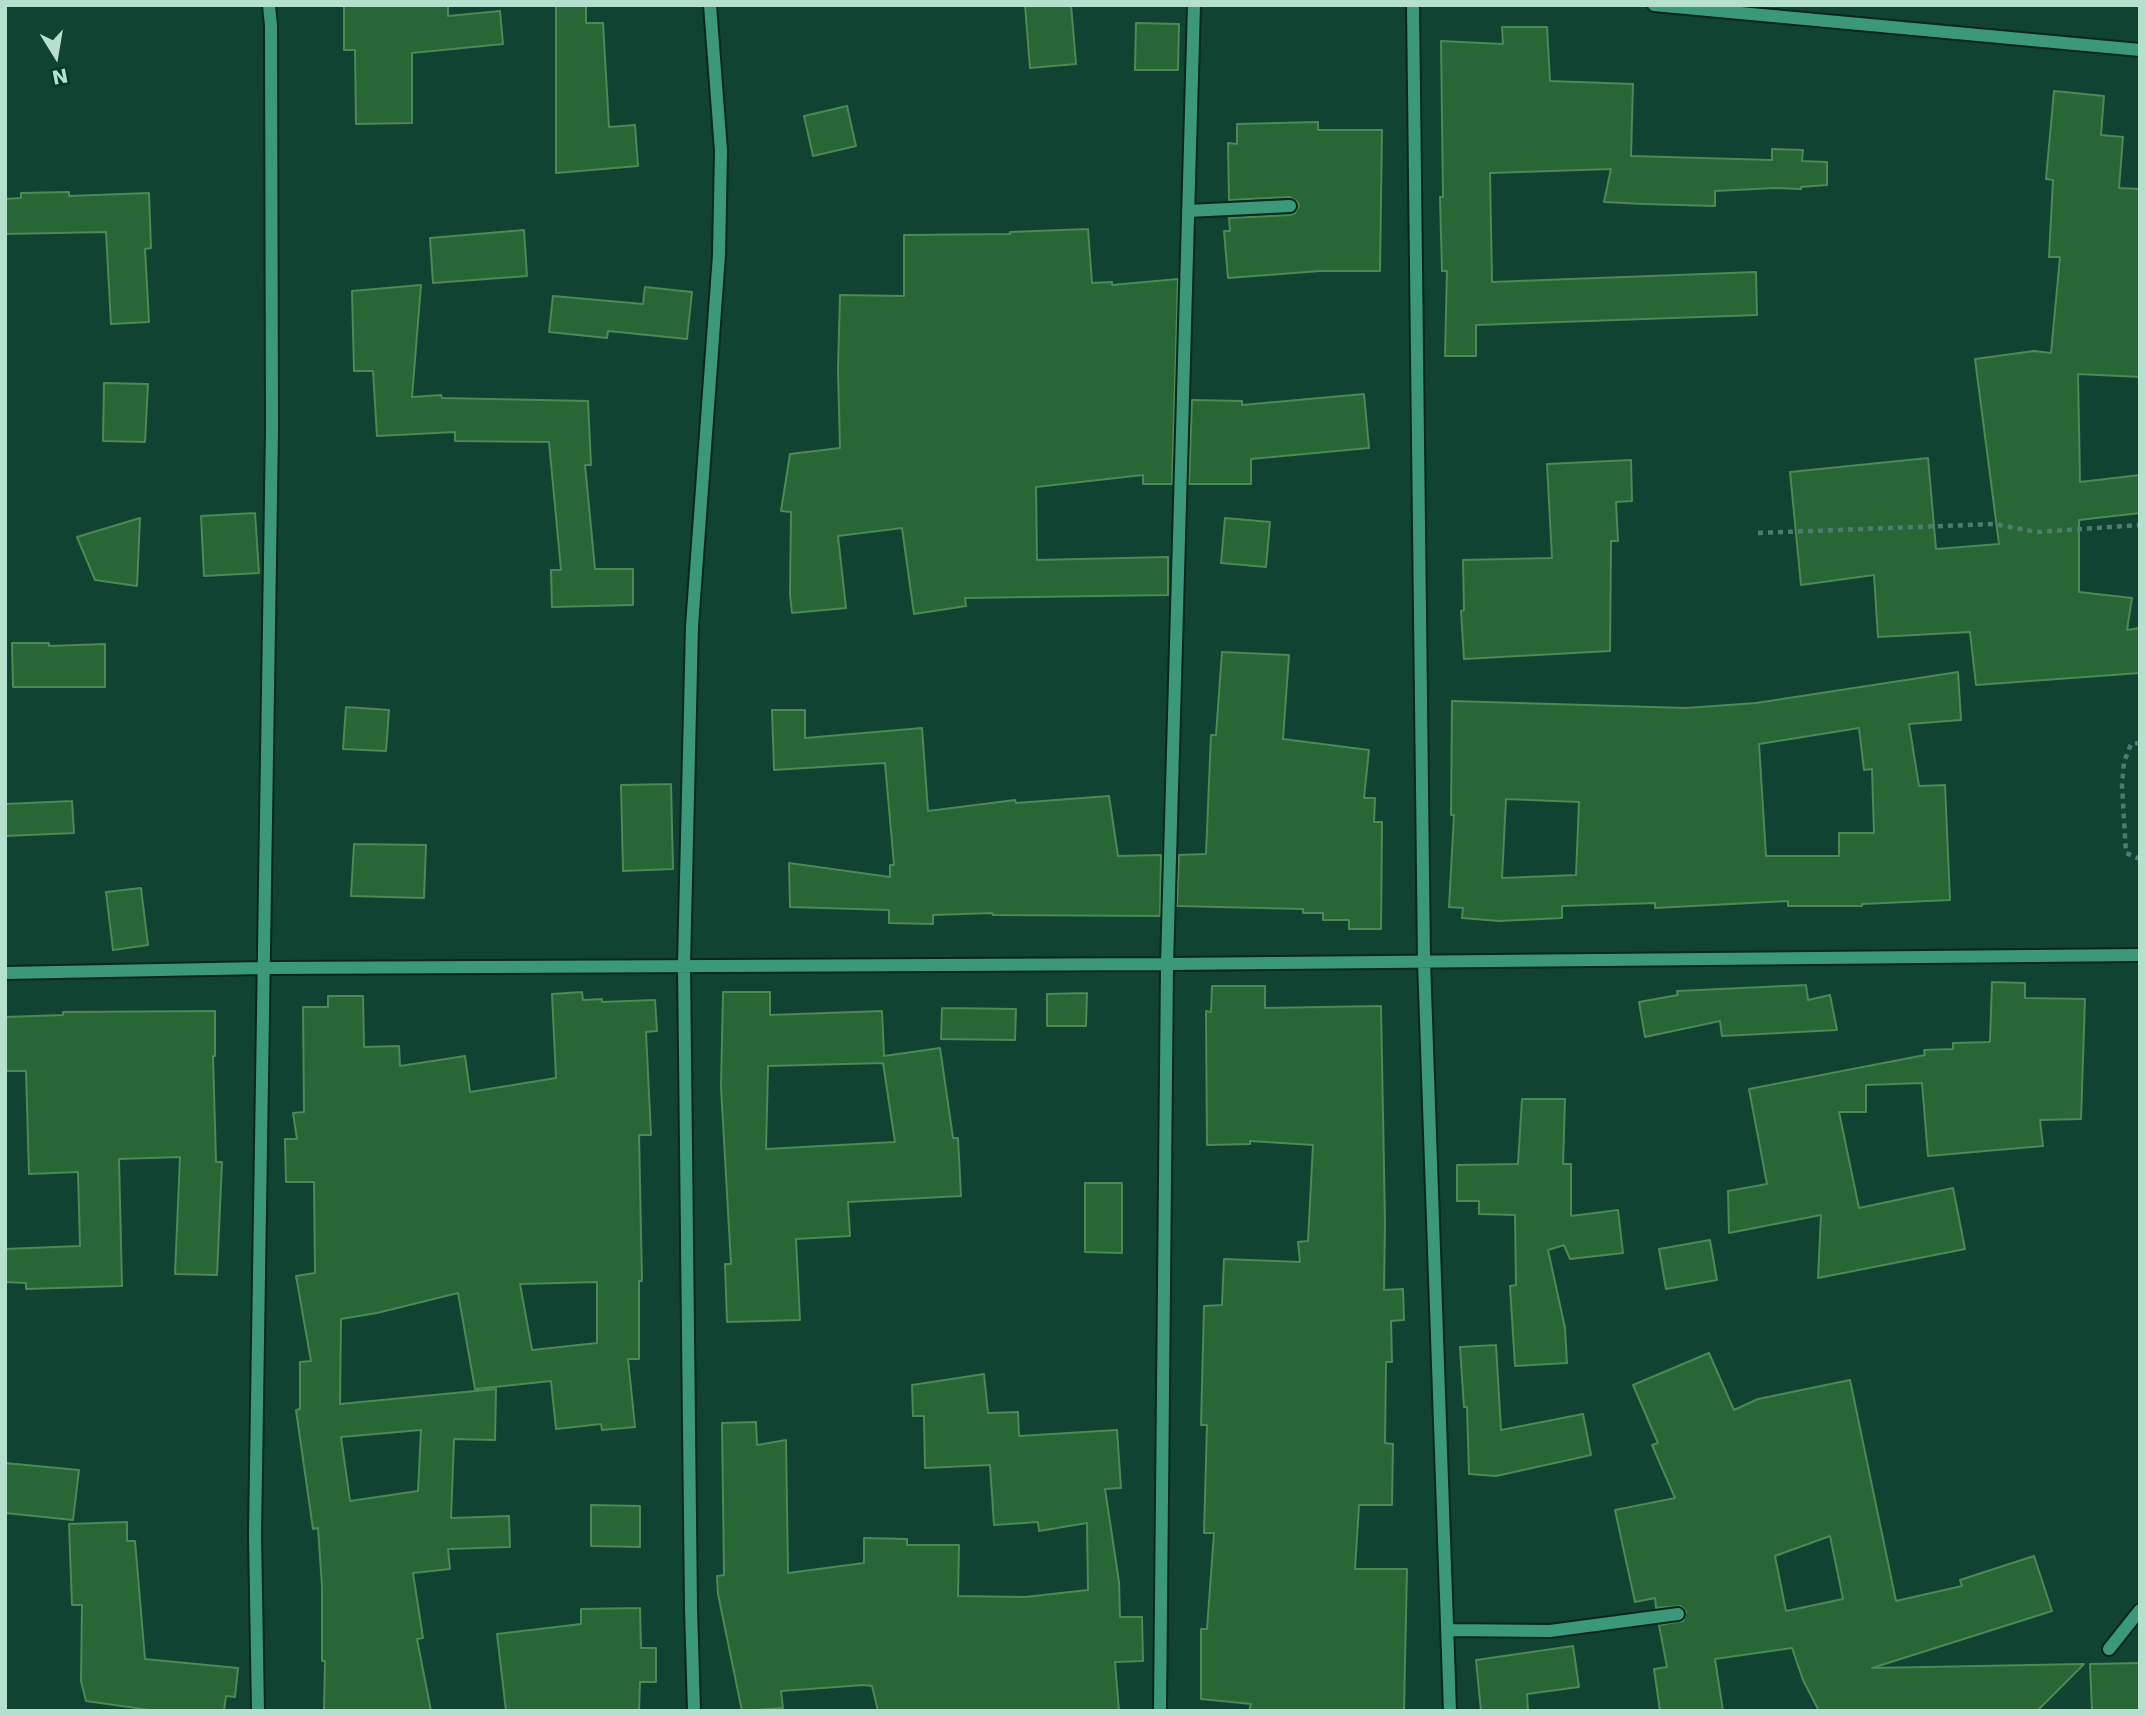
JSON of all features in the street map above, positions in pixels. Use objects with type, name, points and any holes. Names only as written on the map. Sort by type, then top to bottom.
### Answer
[{"type":"street","points":[[258,1711],[255,1534],[272,430],[269,5]]},
{"type":"street","points":[[694,1711],[684,964],[692,625],[719,255],[721,151],[710,5]]},
{"type":"street","points":[[1160,1711],[1167,964],[1194,5]]},
{"type":"street","points":[[1412,5],[1424,961],[1450,1711]]},
{"type":"street","points":[[1654,5],[1758,11],[2140,50]]},
{"type":"street","points":[[1188,211],[1290,206]]},
{"type":"street","points":[[5,973],[684,964],[1167,964],[2140,955]]},
{"type":"street","points":[[2109,1649],[2140,1609]]},
{"type":"street","points":[[1448,1630],[1550,1631],[1678,1614]]},
{"type":"path","points":[[1758,533],[1994,524],[2037,532],[2140,525]]},
{"type":"path","points":[[2140,743],[2131,744],[2124,762],[2122,785],[2126,853],[2140,859]]},
{"type":"building","points":[[344,5],[448,5],[448,16],[500,11],[503,44],[412,53],[412,123],[356,124],[355,50],[344,50]]},
{"type":"building","points":[[556,5],[586,5],[586,23],[603,23],[609,127],[635,125],[638,166],[556,173]]},
{"type":"building","points":[[1025,5],[1071,5],[1076,64],[1030,68]]},
{"type":"building","points":[[1136,23],[1179,24],[1178,70],[1135,70]]},
{"type":"building","points":[[1502,27],[1547,27],[1550,81],[1633,84],[1631,156],[1772,160],[1772,149],[1803,150],[1802,161],[1827,162],[1827,185],[1801,189],[1715,191],[1715,206],[1644,204],[1604,202],[1611,169],[1490,173],[1492,282],[1756,272],[1757,315],[1476,325],[1476,356],[1445,356],[1447,271],[1442,271],[1440,197],[1443,197],[1441,41],[1503,44]]},
{"type":"building","points":[[2054,91],[2104,96],[2101,135],[2123,137],[2119,188],[2140,189],[2140,377],[2078,374],[2080,482],[2140,475],[2140,513],[2079,520],[2079,592],[2132,598],[2127,630],[2140,628],[2140,673],[1976,685],[1970,632],[1878,637],[1874,575],[1801,585],[1790,472],[1928,458],[1936,549],[1999,544],[1975,359],[2034,351],[2051,353],[2060,257],[2049,257],[2053,180],[2046,179]]},
{"type":"building","points":[[847,106],[856,146],[813,156],[804,116]]},
{"type":"building","points":[[1318,122],[1318,130],[1382,130],[1380,271],[1320,271],[1228,278],[1224,231],[1230,231],[1229,218],[1290,215],[1295,213],[1299,206],[1297,201],[1290,197],[1229,200],[1228,143],[1237,144],[1237,124]]},
{"type":"building","points":[[69,192],[69,196],[149,193],[151,248],[145,249],[149,322],[111,324],[106,232],[5,234],[5,199],[21,198],[21,193]]},
{"type":"building","points":[[1088,229],[1092,283],[1112,282],[1112,285],[1178,279],[1172,484],[1143,484],[1143,475],[1036,487],[1037,560],[1168,557],[1168,595],[965,598],[966,606],[914,614],[902,528],[838,536],[846,608],[792,613],[791,512],[781,511],[790,454],[840,448],[840,295],[904,296],[904,235],[1010,234]]},
{"type":"building","points":[[524,230],[527,276],[433,283],[430,238]]},
{"type":"building","points":[[421,285],[412,397],[441,395],[442,398],[588,401],[591,465],[585,465],[595,569],[633,569],[633,605],[552,607],[551,570],[561,570],[549,442],[455,441],[455,432],[377,436],[373,371],[354,371],[352,291]]},
{"type":"building","points":[[645,287],[692,292],[687,339],[608,331],[607,338],[549,332],[553,296],[643,304]]},
{"type":"building","points":[[104,383],[148,384],[145,442],[103,441]]},
{"type":"building","points":[[1364,394],[1369,448],[1251,459],[1251,484],[1189,484],[1192,400],[1242,401],[1242,405]]},
{"type":"building","points":[[1631,460],[1632,501],[1616,502],[1618,541],[1611,541],[1610,651],[1464,659],[1461,611],[1464,610],[1463,560],[1552,558],[1547,464]]},
{"type":"building","points":[[255,513],[259,573],[204,576],[201,516]]},
{"type":"building","points":[[140,518],[137,586],[95,580],[77,537]]},
{"type":"building","points":[[1225,518],[1270,522],[1266,567],[1221,563]]},
{"type":"building","points":[[12,643],[49,643],[49,646],[105,644],[105,687],[13,687]]},
{"type":"building","points":[[1222,652],[1289,655],[1283,739],[1369,750],[1364,798],[1375,798],[1374,822],[1382,822],[1381,929],[1349,929],[1349,920],[1323,920],[1323,913],[1303,913],[1303,909],[1177,906],[1179,855],[1206,854],[1211,735],[1216,735]]},
{"type":"building","points":[[1958,672],[1961,720],[1909,724],[1919,786],[1945,785],[1950,900],[1862,906],[1788,906],[1788,901],[1655,908],[1655,903],[1562,906],[1562,918],[1499,921],[1462,918],[1463,908],[1449,907],[1454,815],[1451,815],[1452,701],[1686,708],[1756,703]],"holes":[[[1859,728],[1864,770],[1872,769],[1874,833],[1839,833],[1839,856],[1766,856],[1759,744]],[[1506,799],[1579,802],[1576,875],[1502,878]]]},
{"type":"building","points":[[346,707],[389,710],[386,751],[343,749]]},
{"type":"building","points":[[772,710],[805,710],[805,738],[922,728],[928,811],[1015,800],[1016,803],[1109,796],[1118,856],[1161,855],[1160,916],[992,913],[933,915],[933,924],[889,923],[889,910],[790,907],[789,863],[890,877],[890,865],[894,865],[885,763],[774,770]]},
{"type":"building","points":[[671,784],[673,869],[623,871],[621,785]]},
{"type":"building","points":[[72,801],[74,833],[5,836],[5,804]]},
{"type":"building","points":[[354,844],[426,845],[424,898],[351,896]]},
{"type":"building","points":[[141,888],[148,945],[113,950],[106,892]]},
{"type":"building","points":[[1992,982],[2025,983],[2025,998],[2085,999],[2081,1119],[2040,1120],[2043,1146],[1928,1156],[1922,1083],[1866,1085],[1866,1112],[1839,1112],[1859,1208],[1953,1188],[1965,1249],[1818,1278],[1821,1215],[1729,1233],[1728,1191],[1767,1184],[1749,1089],[1925,1055],[1924,1050],[1953,1049],[1953,1043],[1990,1042]]},
{"type":"building","points":[[1806,985],[1808,1000],[1830,995],[1837,1030],[1722,1036],[1720,1021],[1645,1037],[1639,1002],[1678,995],[1677,991]]},
{"type":"building","points":[[1212,986],[1265,986],[1265,1008],[1381,1006],[1384,1290],[1403,1289],[1404,1320],[1391,1321],[1392,1362],[1386,1362],[1385,1443],[1393,1444],[1392,1505],[1359,1505],[1355,1569],[1407,1569],[1404,1711],[1249,1711],[1251,1704],[1201,1699],[1201,1629],[1207,1629],[1214,1533],[1204,1533],[1207,1425],[1201,1425],[1204,1306],[1222,1305],[1224,1259],[1300,1262],[1298,1242],[1308,1241],[1313,1145],[1250,1141],[1250,1144],[1207,1145],[1206,1011],[1211,1012]]},
{"type":"building","points":[[582,992],[583,1000],[602,999],[602,1002],[655,1000],[657,1031],[646,1032],[651,1135],[639,1135],[642,1281],[639,1281],[639,1359],[628,1359],[635,1427],[602,1430],[601,1424],[556,1429],[551,1381],[475,1389],[458,1293],[341,1319],[340,1404],[496,1389],[495,1440],[454,1439],[451,1518],[509,1516],[510,1547],[448,1549],[450,1569],[413,1573],[423,1638],[417,1639],[431,1711],[324,1711],[325,1661],[322,1661],[322,1586],[318,1528],[313,1529],[296,1410],[300,1409],[300,1362],[311,1361],[296,1276],[315,1273],[314,1182],[286,1182],[285,1139],[297,1139],[293,1113],[304,1112],[303,1007],[328,1007],[328,996],[363,996],[364,1047],[399,1046],[400,1066],[465,1056],[470,1092],[556,1078],[552,994]],"holes":[[[597,1282],[597,1343],[532,1350],[520,1284]],[[421,1430],[418,1491],[350,1501],[341,1437]]]},
{"type":"building","points":[[723,992],[770,992],[770,1015],[882,1011],[884,1056],[940,1048],[953,1138],[958,1138],[961,1196],[848,1202],[850,1236],[796,1239],[800,1320],[727,1322],[725,1264],[731,1264],[721,1087]],"holes":[[[883,1063],[895,1142],[766,1149],[768,1066]]]},
{"type":"building","points":[[1087,993],[1086,1026],[1047,1026],[1047,994]]},
{"type":"building","points":[[942,1008],[1016,1009],[1015,1040],[941,1039]]},
{"type":"building","points":[[215,1011],[213,1056],[216,1162],[222,1162],[217,1275],[175,1274],[180,1157],[119,1159],[122,1286],[26,1289],[26,1283],[5,1282],[5,1249],[80,1246],[78,1172],[29,1174],[26,1071],[5,1071],[5,1017],[63,1015],[63,1012]]},
{"type":"building","points":[[1522,1099],[1565,1099],[1563,1164],[1571,1164],[1571,1216],[1618,1210],[1623,1253],[1570,1259],[1564,1245],[1548,1250],[1565,1328],[1567,1363],[1515,1366],[1510,1286],[1516,1285],[1515,1215],[1479,1214],[1479,1201],[1457,1201],[1457,1165],[1518,1164]]},
{"type":"building","points":[[1085,1183],[1122,1183],[1122,1253],[1085,1252]]},
{"type":"building","points":[[1710,1240],[1717,1280],[1666,1289],[1659,1249]]},
{"type":"building","points":[[1496,1345],[1501,1430],[1583,1414],[1591,1455],[1496,1476],[1469,1474],[1467,1407],[1464,1407],[1460,1347]]},
{"type":"building","points":[[1709,1353],[1734,1410],[1758,1399],[1850,1380],[1896,1601],[1962,1586],[1960,1580],[2034,1556],[2052,1611],[1872,1668],[2084,1664],[2037,1711],[1819,1711],[1803,1680],[1792,1648],[1715,1659],[1723,1711],[1660,1711],[1654,1669],[1667,1667],[1659,1625],[1683,1621],[1686,1612],[1681,1606],[1656,1608],[1655,1598],[1635,1602],[1615,1510],[1675,1498],[1652,1445],[1658,1443],[1633,1385]],"holes":[[[1830,1536],[1843,1599],[1786,1611],[1775,1556]]]},
{"type":"building","points":[[984,1374],[988,1413],[1018,1412],[1019,1436],[1117,1430],[1121,1488],[1105,1489],[1119,1582],[1120,1617],[1142,1617],[1143,1661],[1115,1662],[1119,1711],[878,1711],[872,1686],[864,1685],[781,1691],[783,1708],[742,1711],[718,1594],[717,1576],[724,1575],[722,1423],[756,1422],[757,1445],[786,1440],[788,1573],[864,1563],[864,1538],[907,1539],[907,1545],[959,1545],[958,1596],[1025,1597],[1088,1590],[1087,1523],[1039,1531],[1038,1522],[994,1525],[990,1465],[925,1468],[924,1416],[913,1416],[912,1385]]},
{"type":"building","points":[[5,1463],[79,1470],[73,1520],[5,1513]]},
{"type":"building","points":[[591,1505],[640,1506],[640,1547],[591,1546]]},
{"type":"building","points":[[127,1522],[127,1541],[135,1541],[145,1659],[238,1668],[235,1697],[226,1696],[224,1711],[157,1711],[86,1701],[81,1681],[82,1605],[72,1605],[69,1524]]},
{"type":"building","points":[[640,1608],[641,1648],[656,1648],[656,1682],[640,1682],[639,1711],[506,1711],[497,1634],[581,1624],[581,1609]]},
{"type":"building","points":[[1573,1646],[1579,1687],[1527,1694],[1528,1711],[1481,1711],[1476,1660]]},
{"type":"building","points":[[2140,1663],[2140,1711],[2092,1711],[2090,1664]]}]
